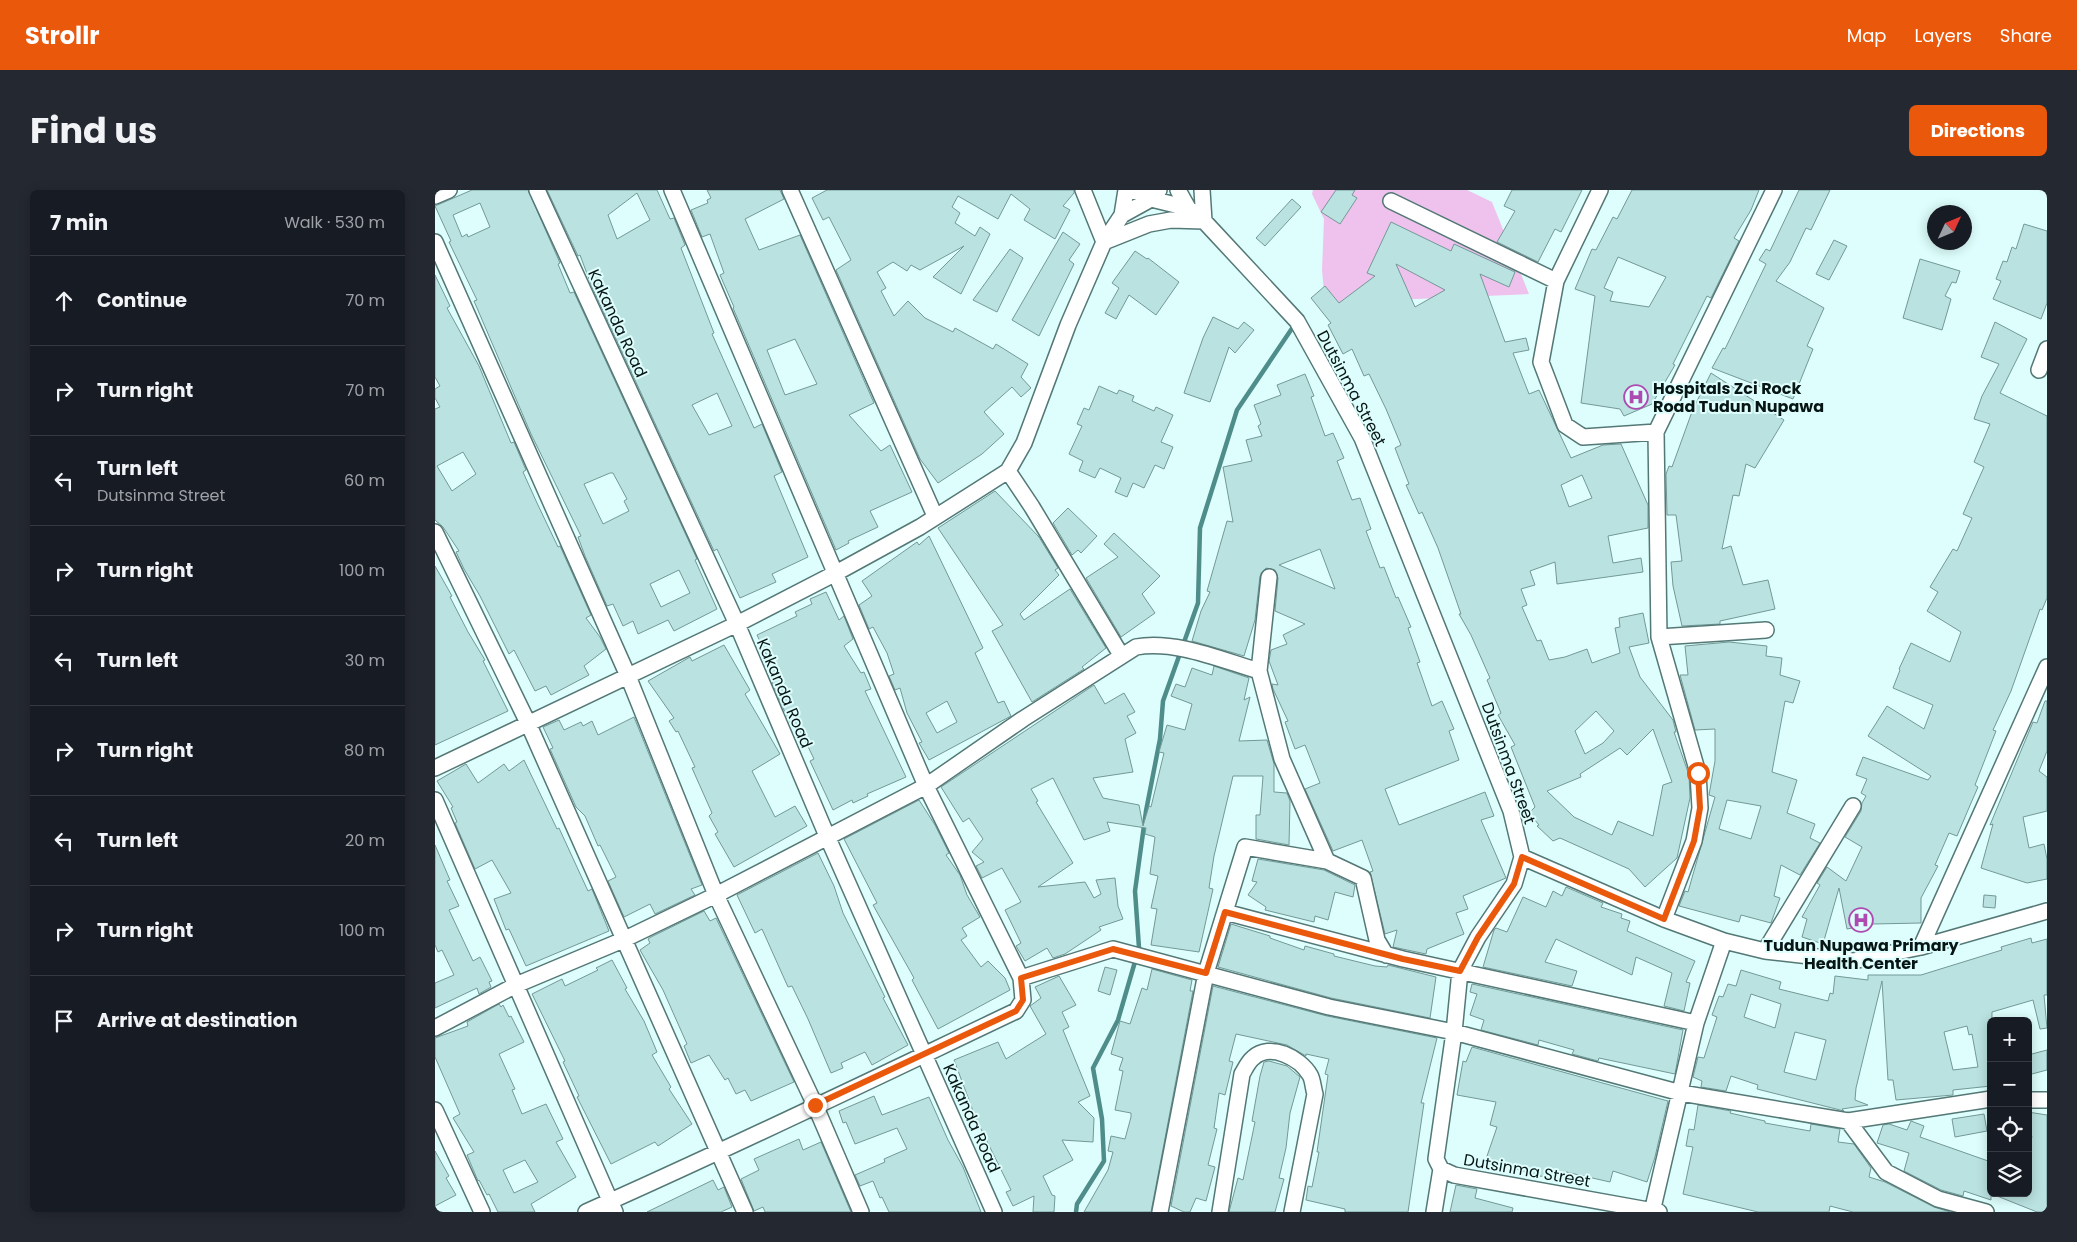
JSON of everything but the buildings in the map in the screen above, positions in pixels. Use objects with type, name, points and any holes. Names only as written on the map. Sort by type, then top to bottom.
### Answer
[{"type":"street","points":[[435,196],[449,190]]},
{"type":"street","name":"Kakanda Road","points":[[537,190],[737,624],[827,836],[994,1212]]},
{"type":"street","points":[[586,1212],[613,1206],[815,1105],[1016,1011],[1023,1000],[1021,978],[926,786],[672,190]]},
{"type":"street","points":[[790,190],[935,516]]},
{"type":"street","points":[[1083,190],[1104,242]]},
{"type":"street","points":[[1122,215],[1126,190]]},
{"type":"street","name":"Dutsinma Street","points":[[1133,190],[1155,194],[1188,208],[1205,221],[1297,321],[1362,438],[1507,802],[1522,857],[1514,884],[1478,937],[1460,971],[1454,1032],[1436,1159],[1441,1169],[1454,1175],[1654,1211]]},
{"type":"street","name":"Dutsinma Street","points":[[1179,190],[1188,208]]},
{"type":"street","points":[[1104,242],[1149,224],[1171,220],[1205,221],[1202,190]]},
{"type":"street","points":[[1600,190],[1556,281],[1541,362],[1565,425],[1583,437],[1656,432]]},
{"type":"street","points":[[1664,919],[1694,841],[1700,808],[1698,773],[1659,637],[1656,432],[1774,190]]},
{"type":"street","points":[[435,768],[737,624],[836,573],[920,527],[1008,472],[1024,443],[1068,325],[1104,242],[1122,215],[1155,194]]},
{"type":"street","points":[[1391,201],[1556,281]]},
{"type":"street","points":[[435,242],[628,676],[716,895],[815,1105],[861,1212]]},
{"type":"street","points":[[2039,370],[2047,349]]},
{"type":"street","points":[[1008,472],[1032,507],[1121,655]]},
{"type":"street","points":[[435,532],[528,724],[745,1212]]},
{"type":"street","points":[[1269,577],[1259,671],[1282,759],[1327,861]]},
{"type":"street","points":[[1659,637],[1766,630]]},
{"type":"street","points":[[435,1028],[516,985],[623,940],[716,895],[926,786],[1121,655],[1136,647],[1152,644],[1171,647],[1259,671]]},
{"type":"street","points":[[1921,947],[2047,667]]},
{"type":"street","points":[[435,800],[613,1206]]},
{"type":"street","points":[[1765,951],[1853,806]]},
{"type":"street","points":[[1160,1212],[1206,973],[1245,847],[1327,861],[1363,878],[1377,940],[1386,955]]},
{"type":"street","points":[[1522,857],[1664,919],[1724,940],[1765,951],[1853,961],[1921,947],[2047,911]]},
{"type":"street","points":[[1225,912],[1386,955],[1696,1023]]},
{"type":"street","points":[[1654,1211],[1696,1023],[1724,940]]},
{"type":"street","points":[[1021,978],[1113,949],[1121,950],[1329,1007],[1454,1032],[1681,1093],[1848,1121],[1987,1100]]},
{"type":"street","points":[[1220,1212],[1242,1074],[1253,1058],[1265,1052],[1285,1053],[1299,1063],[1310,1075],[1315,1094],[1292,1212]]},
{"type":"street","points":[[2032,1100],[2047,1100]]},
{"type":"street","points":[[435,1110],[482,1212]]},
{"type":"street","points":[[1848,1121],[1886,1172],[1938,1199],[1986,1212]]},
{"type":"street","points":[[1434,1212],[1441,1169]]},
{"type":"shaded area","points":[[1313,190],[1467,190],[1492,202],[1529,294],[1325,303],[1322,270],[1324,219],[1312,194]]},
{"type":"waterway","points":[[1076,1212],[1077,1204],[1104,1161],[1102,1119],[1093,1068],[1118,1020],[1139,948],[1135,891],[1146,811],[1160,739],[1163,701],[1198,603],[1200,528],[1237,410],[1295,324]]},
{"type":"place","name":"Hospitals Zci Rock Road Tudun Nupawa","points":[[1636,397]]},
{"type":"place","name":"Tudun Nupawa Primary Health Center","points":[[1861,920]]},
{"type":"route","points":[[815,1105],[1016,1011],[1023,1000],[1021,978],[1113,949],[1206,973],[1225,912],[1403,959],[1460,971],[1478,937],[1514,884],[1522,857],[1664,919],[1694,841],[1700,808],[1698,773]]}]
